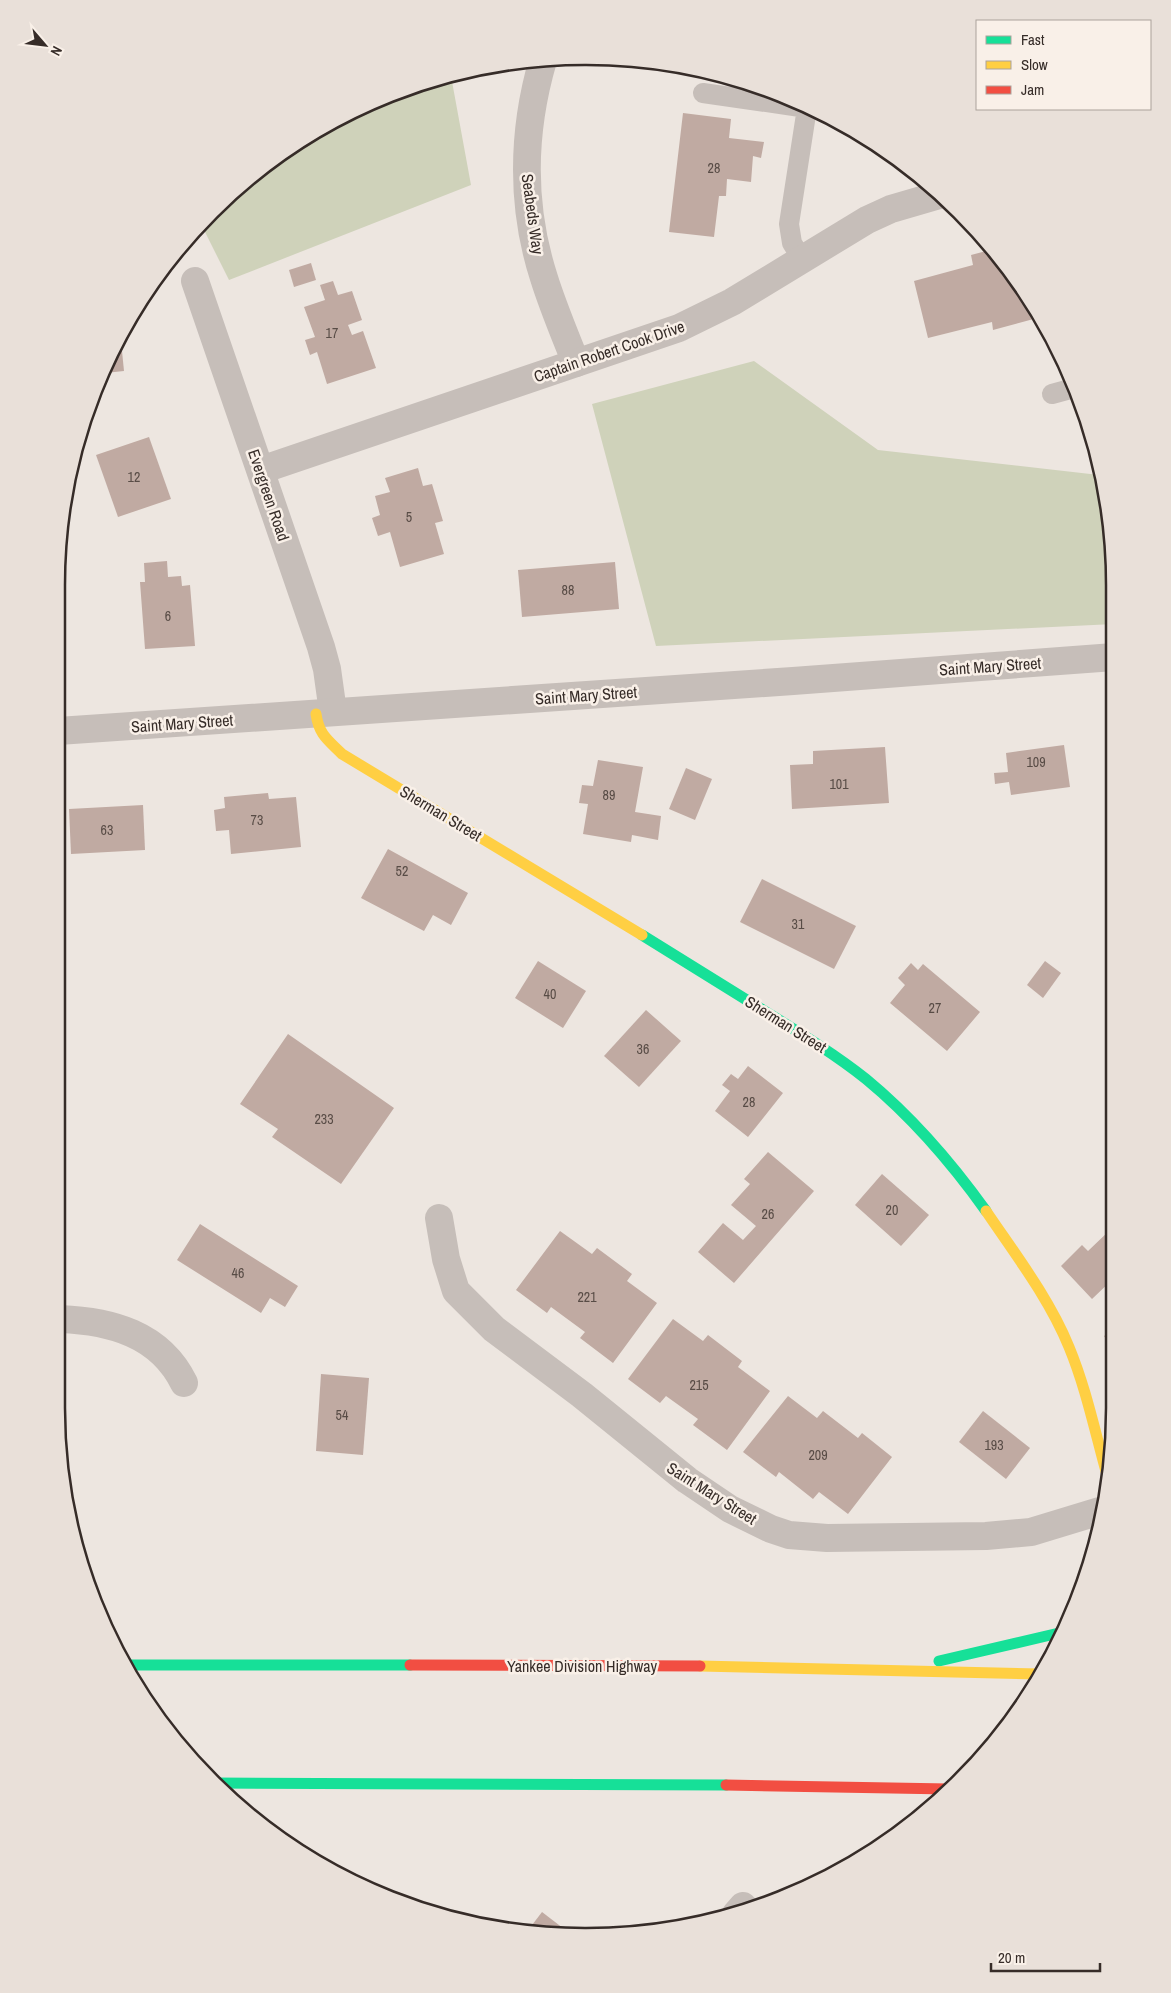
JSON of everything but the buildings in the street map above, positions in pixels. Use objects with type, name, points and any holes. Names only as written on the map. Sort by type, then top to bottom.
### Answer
[{"type":"main road","name":"Sherman Street","points":[[325,713],[318,728],[324,737],[342,754],[814,1041],[854,1069],[901,1112],[941,1154],[967,1186],[1062,1326],[1078,1367],[1103,1461]]},
{"type":"main road","points":[[900,1670],[1054,1634]]},
{"type":"main road","name":"Yankee Division Highway","points":[[133,1665],[721,1666],[1032,1674]]},
{"type":"main road","points":[[225,1783],[655,1784],[940,1789]]},
{"type":"main road","points":[[906,1788],[933,1795]]},
{"type":"street","name":"Seabeds Way","points":[[540,67],[531,105],[528,131],[527,186],[532,224],[543,276],[576,363]]},
{"type":"street","name":"Captain Robert Cook Drive","points":[[261,470],[648,339],[706,316],[867,220],[891,209],[932,196]]},
{"type":"street","name":"Evergreen Road","points":[[195,281],[328,669],[325,713]]},
{"type":"street","name":"Saint Mary Street","points":[[65,731],[1106,658]]},
{"type":"street","name":"Saint Mary Street","points":[[439,1218],[446,1259],[456,1291],[494,1329],[582,1395],[686,1480],[730,1509],[771,1529],[789,1535],[827,1538],[986,1536],[1031,1532],[1095,1512]]},
{"type":"street","points":[[65,1319],[101,1323],[138,1336],[167,1355],[184,1383]]},
{"type":"lane","points":[[702,93],[785,105]]},
{"type":"lane","points":[[802,259],[792,243],[789,224],[805,114]]},
{"type":"lane","points":[[1052,394],[1067,390]]},
{"type":"green space","points":[[452,83],[471,185],[229,280],[204,231],[242,194],[296,153],[355,119],[418,93]]},
{"type":"green space","points":[[754,361],[878,450],[1094,474],[1102,518],[1105,551],[1106,624],[656,646],[592,404]]},
{"type":"traffic: fast","points":[[642,935],[813,1042],[866,1079],[930,1141],[986,1211]]},
{"type":"traffic: fast","points":[[939,1661],[1054,1634]]},
{"type":"traffic: fast","points":[[133,1665],[410,1665]]},
{"type":"traffic: fast","points":[[225,1783],[726,1785]]},
{"type":"traffic: slow","points":[[316,714],[322,732],[328,741],[342,754],[642,935]]},
{"type":"traffic: slow","points":[[986,1211],[1031,1277],[1061,1329],[1080,1378],[1103,1461]]},
{"type":"traffic: slow","points":[[700,1666],[1032,1674]]},
{"type":"traffic: jam","points":[[410,1665],[700,1666]]},
{"type":"traffic: jam","points":[[726,1785],[940,1789]]}]
